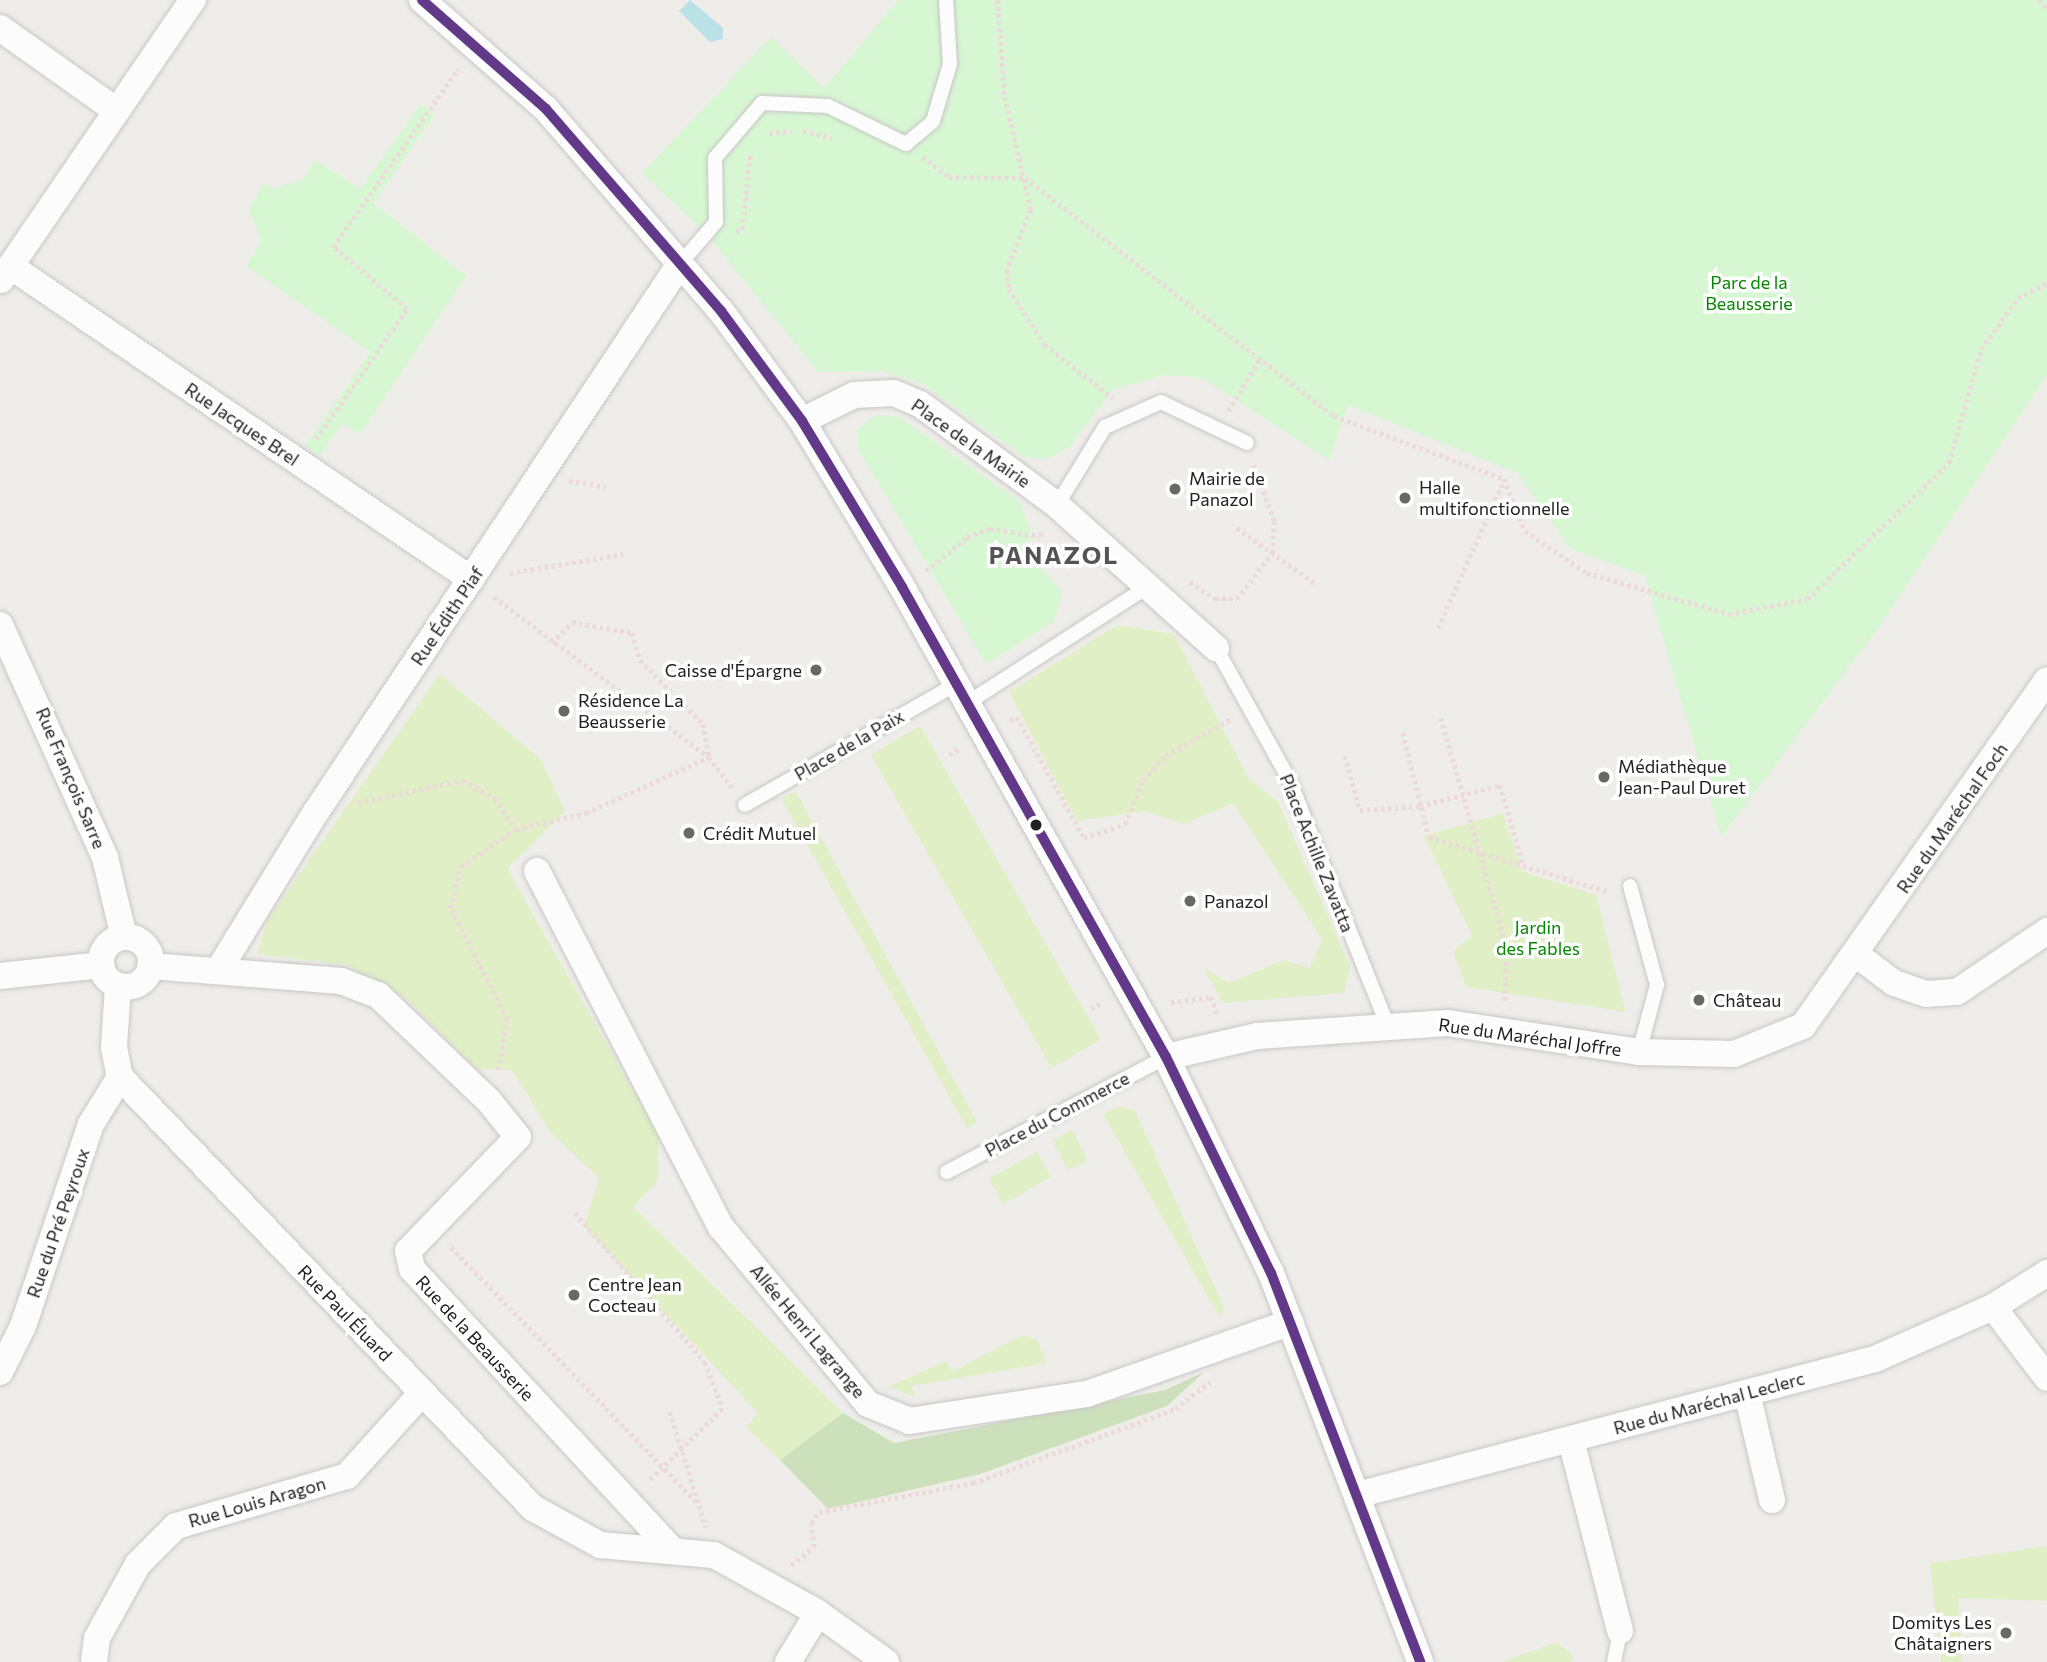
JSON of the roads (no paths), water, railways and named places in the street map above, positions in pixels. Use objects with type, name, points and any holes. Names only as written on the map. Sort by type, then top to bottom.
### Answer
[{"type":"street","points":[[6,275],[194,0]]},
{"type":"street","points":[[422,0],[546,109],[680,264],[802,421],[902,587],[981,736],[1038,819],[1166,1057],[1291,1322],[1420,1662]]},
{"type":"street","points":[[0,28],[117,111]]},
{"type":"street","name":"Rue Édith Piaf","points":[[218,971],[316,812],[680,264]]},
{"type":"street","name":"Rue Jacques Brel","points":[[6,275],[299,463],[471,579]]},
{"type":"street","name":"Place de la Mairie","points":[[802,421],[853,395],[894,393],[920,404],[1057,505],[1216,648]]},
{"type":"street","name":"Rue François Sarre","points":[[0,625],[105,858],[124,937]]},
{"type":"street","name":"Rue du Maréchal Foch","points":[[1857,955],[2047,680]]},
{"type":"street","name":"Allée Henri Lagrange","points":[[537,871],[721,1227],[868,1404],[909,1421],[1087,1394],[1291,1322]]},
{"type":"street","points":[[1857,955],[1894,983],[1926,994],[1957,992],[2047,930]]},
{"type":"street","points":[[118,986],[142,981],[150,966],[144,945],[124,937],[104,949],[101,965],[118,986],[114,1048],[120,1077]]},
{"type":"street","name":"Rue du Maréchal Joffre","points":[[1166,1057],[1227,1043],[1448,1023],[1639,1052],[1734,1054],[1803,1026],[1857,955]]},
{"type":"street","points":[[0,976],[101,965]]},
{"type":"street","name":"Rue de la Beausserie","points":[[150,966],[341,981],[378,995],[518,1137],[408,1251],[411,1269],[670,1548]]},
{"type":"street","name":"Rue du Pré Peyroux","points":[[0,1372],[23,1326],[91,1124],[120,1077]]},
{"type":"street","name":"Rue Paul Éluard","points":[[120,1077],[533,1508],[600,1545],[670,1548]]},
{"type":"street","name":"Rue du Maréchal Leclerc","points":[[1357,1495],[1875,1359],[1993,1307],[2047,1273]]},
{"type":"street","points":[[1993,1307],[2047,1378]]},
{"type":"street","name":"Rue Louis Aragon","points":[[94,1662],[97,1638],[138,1564],[176,1526],[347,1476],[422,1393]]},
{"type":"street","points":[[1746,1393],[1772,1500]]},
{"type":"street","points":[[1571,1440],[1620,1631]]},
{"type":"street","points":[[670,1548],[714,1555],[818,1613],[886,1662]]},
{"type":"street","points":[[788,1662],[818,1613]]},
{"type":"lane","points":[[680,264],[716,222],[715,158],[762,103],[828,106],[906,145],[933,121],[950,64],[946,0]]},
{"type":"lane","points":[[1057,505],[1105,427],[1161,402],[1247,443]]},
{"type":"lane","points":[[958,696],[1147,587]]},
{"type":"lane","name":"Place Achille Zavatta","points":[[1216,648],[1246,710],[1289,779],[1388,1027]]},
{"type":"lane","name":"Place de la Paix","points":[[745,805],[828,757],[958,696]]},
{"type":"lane","points":[[1632,893],[1657,985],[1639,1052]]},
{"type":"lane","name":"Place du Commerce","points":[[947,1172],[1166,1057]]},
{"type":"lane","points":[[1614,1662],[1620,1631]]},
{"type":"water","points":[[690,0],[723,28],[723,39],[710,42],[679,11]]},
{"type":"place","name":"Mairie de Panazol","points":[[1175,489]]},
{"type":"place","name":"Halle multifonctionnelle","points":[[1405,498]]},
{"type":"place","name":"Caisse d'Épargne","points":[[816,670]]},
{"type":"place","name":"Résidence La Beausserie","points":[[564,711]]},
{"type":"place","name":"Médiathèque Jean-Paul Duret","points":[[1604,777]]},
{"type":"place","name":"Crédit Mutuel","points":[[689,833]]},
{"type":"place","name":"Panazol","points":[[1190,901]]},
{"type":"place","name":"Château","points":[[1699,1000]]},
{"type":"place","name":"Centre Jean Cocteau","points":[[574,1295]]},
{"type":"place","name":"Domitys Les Châtaigners","points":[[2006,1633]]},
{"type":"district","name":"PANAZOL","points":[[1054,555]]},
{"type":"park label","name":"Parc de la Beausserie","points":[[1749,293]]},
{"type":"park label","name":"Jardin des Fables","points":[[1538,938]]}]
